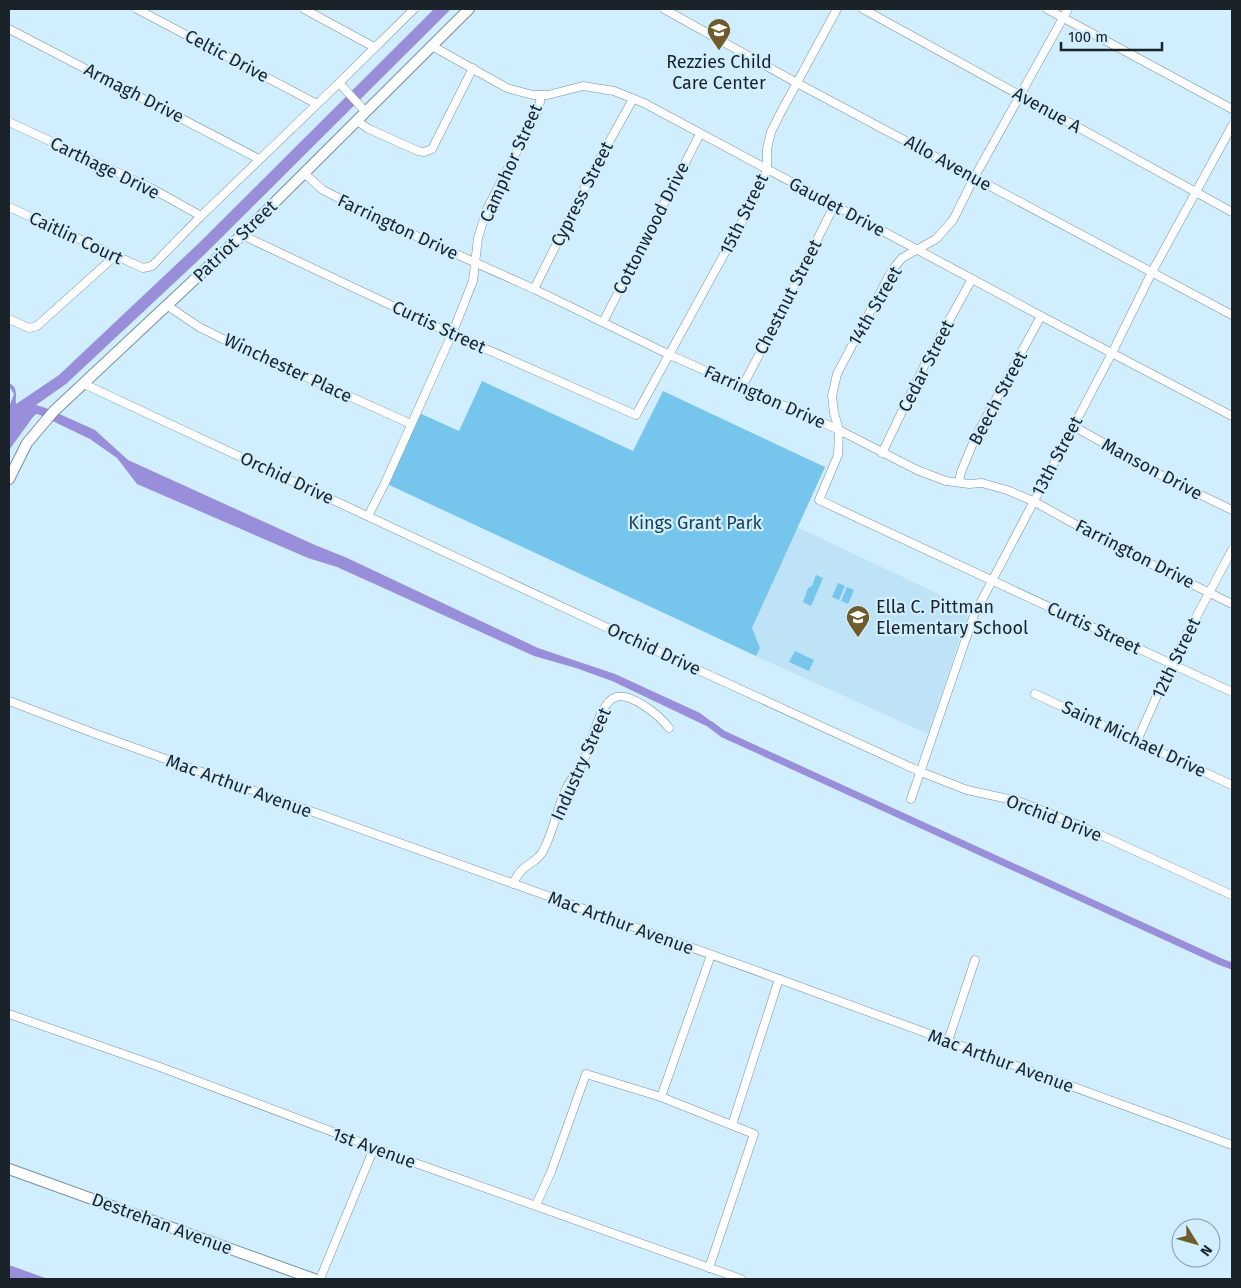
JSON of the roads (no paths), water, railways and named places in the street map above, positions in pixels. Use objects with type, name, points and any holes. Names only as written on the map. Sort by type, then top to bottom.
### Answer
[{"type":"main road","name":"Patriot Street","points":[[9,479],[28,443],[54,411],[242,235],[357,121],[364,110],[469,9]]},
{"type":"main road","name":"Destrehan Avenue","points":[[9,1169],[314,1279]]},
{"type":"street","name":"Celtic Drive","points":[[138,9],[317,104]]},
{"type":"street","points":[[304,9],[374,47]]},
{"type":"street","points":[[200,216],[339,84],[414,9]]},
{"type":"street","name":"Allo Avenue","points":[[664,9],[974,178],[1232,315]]},
{"type":"street","name":"15th Street","points":[[636,415],[750,207],[767,170],[766,149],[771,132],[837,9]]},
{"type":"street","name":"Avenue A","points":[[863,9],[1232,212]]},
{"type":"street","points":[[1047,9],[1232,109]]},
{"type":"street","name":"14th Street","points":[[819,500],[838,454],[839,430],[832,396],[837,374],[892,270],[902,258],[920,250],[936,239],[953,220],[974,178],[1068,9]]},
{"type":"street","name":"Armagh Drive","points":[[9,29],[259,159]]},
{"type":"street","name":"Gaudet Drive","points":[[432,46],[507,88],[532,95],[548,95],[583,86],[614,91],[633,99],[1232,416]]},
{"type":"street","points":[[357,121],[369,129],[418,151],[424,152],[432,149],[473,68]]},
{"type":"street","points":[[339,84],[364,110]]},
{"type":"street","name":"Camphor Street","points":[[368,516],[385,483],[452,334],[473,281],[478,238],[487,209],[539,108],[541,95]]},
{"type":"street","name":"Cypress Street","points":[[534,289],[593,171],[633,99]]},
{"type":"street","name":"Carthage Drive","points":[[9,122],[151,188],[200,216]]},
{"type":"street","name":"13th Street","points":[[912,799],[971,624],[991,581],[1112,353],[1152,272],[1232,126]]},
{"type":"street","name":"Cottonwood Drive","points":[[603,322],[700,134]]},
{"type":"street","name":"Farrington Drive","points":[[304,173],[315,184],[331,195],[385,222],[534,289],[670,355],[839,430],[916,470],[946,481],[969,484],[982,483],[1007,490],[1033,501],[1112,544],[1210,591],[1232,604]]},
{"type":"street","name":"Chestnut Street","points":[[742,387],[834,206]]},
{"type":"street","name":"Caitlin Court","points":[[9,207],[142,268],[152,266],[200,216]]},
{"type":"street","name":"Curtis Street","points":[[242,235],[452,334],[636,415]]},
{"type":"street","points":[[9,319],[29,328],[37,326],[115,256]]},
{"type":"street","name":"Cedar Street","points":[[882,453],[925,364],[972,279]]},
{"type":"street","name":"Winchester Place","points":[[168,306],[199,327],[231,343],[411,424]]},
{"type":"street","name":"Beech Street","points":[[959,482],[961,472],[975,438],[1041,316]]},
{"type":"street","name":"Orchid Drive","points":[[84,384],[921,772],[967,790],[1018,801],[1083,827],[1232,895]]},
{"type":"street","name":"Manson Drive","points":[[1073,426],[1166,478],[1232,510]]},
{"type":"street","name":"Curtis Street","points":[[819,500],[1232,692]]},
{"type":"street","name":"12th Street","points":[[1137,741],[1171,664],[1232,550]]},
{"type":"street","name":"Saint Michael Drive","points":[[1035,694],[1232,785]]},
{"type":"street","name":"Industry Street","points":[[514,884],[517,875],[522,869],[542,854],[567,787],[582,764],[607,704],[612,699],[620,696],[628,698],[650,710],[669,728]]},
{"type":"street","name":"Mac Arthur Avenue","points":[[9,701],[1232,1145]]},
{"type":"street","points":[[661,1097],[711,956]]},
{"type":"street","points":[[948,1041],[975,960]]},
{"type":"street","points":[[732,1125],[779,979]]},
{"type":"street","name":"1st Avenue","points":[[9,1014],[160,1067],[374,1148],[741,1279]]},
{"type":"street","points":[[536,1206],[551,1172],[586,1074],[661,1097],[754,1134],[709,1268]]},
{"type":"street","points":[[320,1279],[374,1148]]},
{"type":"waterway","points":[[711,725],[723,734],[1232,966]]},
{"type":"place","name":"Rezzies Child Care Center","points":[[719,51]]},
{"type":"place","name":"Ella C. Pittman Elementary School","points":[[858,638]]},
{"type":"park label","name":"Kings Grant Park","points":[[695,523]]}]
